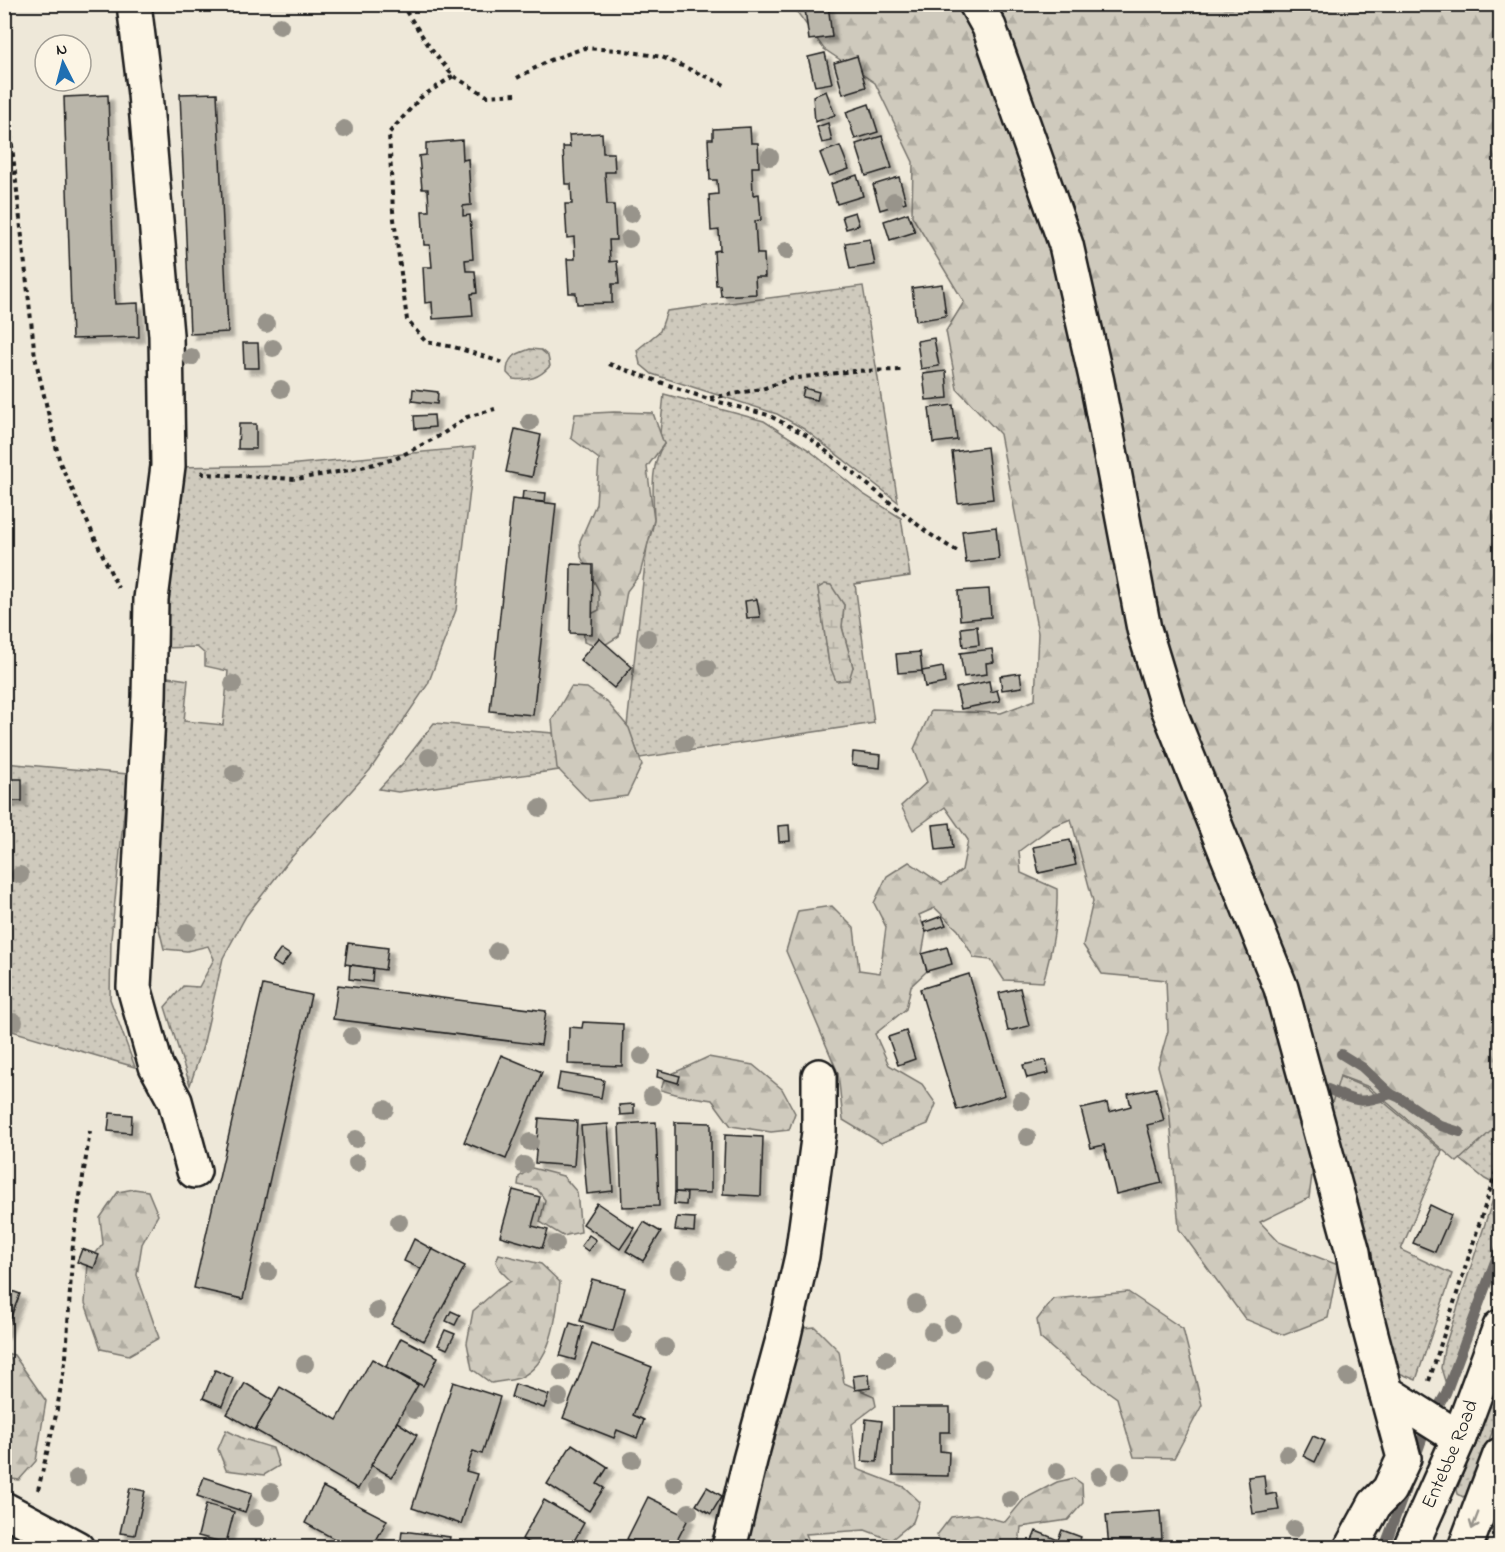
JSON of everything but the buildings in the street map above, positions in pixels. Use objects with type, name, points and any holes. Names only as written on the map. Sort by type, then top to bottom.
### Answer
[{"type":"main road","points":[[134,4],[145,94],[166,335],[168,466],[151,599],[149,697],[134,987],[156,1066],[175,1101],[194,1171]]},
{"type":"main road","points":[[976,4],[989,27],[1066,245],[1097,382],[1144,629],[1168,708],[1281,988],[1353,1252],[1358,1287],[1368,1317],[1404,1458],[1389,1490],[1375,1504],[1351,1548]]},
{"type":"main road","points":[[729,1548],[783,1340],[802,1256],[819,1132],[819,1076]]},
{"type":"main road","name":"Entebbe Road","points":[[1410,1548],[1459,1438],[1500,1327]]},
{"type":"main road","points":[[1386,1392],[1459,1438]]},
{"type":"main road","points":[[1465,1548],[1500,1455]]},
{"type":"main road","points":[[17,1516],[77,1548]]},
{"type":"path","points":[[400,4],[453,76],[487,96],[517,94]]},
{"type":"path","points":[[517,78],[549,61],[584,48],[621,50],[662,57],[725,86]]},
{"type":"path","points":[[4,72],[35,357],[60,463],[120,598]]},
{"type":"path","points":[[453,76],[420,98],[389,133],[393,211],[407,320],[426,342],[454,347],[504,363]]},
{"type":"path","points":[[609,364],[708,399],[768,415],[806,435],[928,533],[958,552]]},
{"type":"path","points":[[708,399],[762,389],[789,379],[853,371],[904,370]]},
{"type":"path","points":[[167,450],[204,474],[297,479],[395,459],[441,435],[467,417],[495,409]]},
{"type":"path","points":[[17,1516],[56,1415],[66,1358],[73,1242],[90,1131]]},
{"type":"path","points":[[1417,1412],[1433,1370],[1500,1159]]},
{"type":"green space","points":[[792,5],[1500,5],[1500,1123],[1457,1162],[1369,1087],[1340,1076],[1313,1167],[1309,1198],[1260,1222],[1279,1242],[1338,1265],[1328,1318],[1284,1335],[1245,1319],[1179,1229],[1169,1107],[1158,1066],[1168,1031],[1166,980],[1102,974],[1083,945],[1093,901],[1071,819],[1053,826],[1019,851],[1021,873],[1057,889],[1054,936],[1043,982],[1004,980],[991,960],[974,958],[958,930],[935,908],[919,915],[926,932],[922,954],[927,971],[911,986],[906,1009],[875,1034],[889,1065],[922,1084],[936,1104],[928,1124],[881,1143],[843,1120],[838,1073],[786,951],[798,911],[832,906],[854,928],[859,970],[880,973],[886,927],[874,903],[887,876],[909,862],[942,884],[962,870],[968,840],[945,807],[913,830],[901,806],[927,782],[914,749],[931,711],[1001,713],[1035,700],[1038,633],[1000,434],[957,389],[946,331],[964,302],[912,216],[913,162],[875,83],[824,49]]},
{"type":"green space","points":[[863,286],[898,502],[804,429],[777,414],[652,374],[640,364],[637,350],[660,331],[667,311]]},
{"type":"green space","points":[[530,349],[541,350],[548,356],[550,366],[533,378],[513,379],[507,373],[511,359]]},
{"type":"green space","points":[[664,394],[764,421],[809,450],[863,494],[901,518],[910,576],[855,584],[874,723],[640,758],[627,726],[647,546],[654,521],[654,470],[664,444],[660,433]],"holes":[[[818,588],[844,605],[842,627],[853,667],[829,664]]]},
{"type":"green space","points":[[653,413],[664,444],[647,467],[654,520],[640,574],[627,591],[619,636],[600,648],[584,642],[583,618],[599,610],[599,591],[581,557],[580,541],[596,504],[599,459],[571,438],[575,414]]},
{"type":"green space","points":[[475,447],[456,610],[428,684],[370,770],[290,859],[246,916],[223,958],[203,1046],[190,1085],[165,1007],[183,986],[199,987],[214,959],[208,946],[187,951],[164,949],[152,900],[161,676],[188,680],[184,721],[223,725],[228,671],[205,666],[205,654],[197,647],[163,648],[175,467],[287,465]]},
{"type":"green space","points":[[825,584],[831,585],[844,605],[842,627],[853,667],[849,680],[836,681],[829,664],[818,588]]},
{"type":"green space","points":[[571,687],[587,688],[607,702],[629,728],[642,765],[627,796],[589,801],[557,768],[552,720]]},
{"type":"green space","points":[[434,723],[553,733],[559,770],[398,792],[379,789]]},
{"type":"green space","points":[[4,763],[128,774],[111,939],[110,999],[135,1067],[5,1029]]},
{"type":"green space","points":[[708,1057],[753,1065],[782,1089],[795,1113],[789,1130],[771,1132],[731,1126],[712,1100],[661,1090],[665,1077]]},
{"type":"green space","points":[[1338,1076],[1367,1088],[1442,1151],[1401,1250],[1452,1274],[1416,1380],[1387,1368],[1323,1128]]},
{"type":"green space","points":[[1500,1121],[1500,1187],[1485,1179],[1460,1159]]},
{"type":"green space","points":[[532,1168],[563,1176],[577,1192],[581,1232],[563,1236],[540,1222],[545,1200],[537,1189],[518,1185],[519,1177]]},
{"type":"green space","points":[[134,1189],[148,1191],[158,1215],[142,1244],[137,1275],[159,1338],[129,1355],[101,1349],[85,1303],[88,1263],[103,1244],[100,1218],[118,1192]]},
{"type":"green space","points":[[1496,1190],[1500,1192],[1500,1253],[1458,1367],[1445,1381],[1441,1368],[1444,1349]]},
{"type":"green space","points":[[499,1254],[541,1264],[560,1282],[555,1322],[546,1350],[539,1361],[519,1378],[491,1383],[472,1369],[467,1343],[473,1311],[511,1281],[500,1270],[496,1262]]},
{"type":"green space","points":[[1128,1292],[1183,1329],[1202,1405],[1174,1458],[1134,1457],[1117,1398],[1075,1368],[1040,1338],[1037,1320],[1053,1299]]},
{"type":"green space","points":[[815,1327],[839,1351],[844,1383],[874,1396],[876,1406],[852,1424],[857,1469],[904,1487],[920,1502],[913,1522],[891,1540],[865,1530],[806,1534],[811,1547],[699,1548],[710,1542],[731,1495],[759,1474],[775,1439],[757,1367],[768,1331]]},
{"type":"green space","points":[[5,1353],[14,1355],[46,1401],[36,1461],[19,1480],[5,1478]]},
{"type":"green space","points":[[1500,1373],[1500,1413],[1467,1495],[1463,1497],[1458,1494],[1457,1490]]},
{"type":"green space","points":[[226,1430],[244,1439],[273,1448],[279,1466],[264,1475],[226,1470],[218,1449]]},
{"type":"green space","points":[[1074,1478],[1082,1484],[1083,1503],[1068,1520],[1021,1527],[1019,1547],[942,1547],[937,1535],[951,1517],[976,1514],[1005,1522],[1024,1499],[1057,1482]]},
{"type":"waterway","points":[[1341,1054],[1362,1067],[1391,1094],[1441,1126],[1460,1132]]},
{"type":"waterway","points":[[1328,1089],[1346,1097],[1365,1101],[1391,1094]]},
{"type":"waterway","points":[[1414,1462],[1426,1428],[1446,1393],[1500,1248]]},
{"type":"waterway","points":[[1384,1548],[1406,1489]]}]
